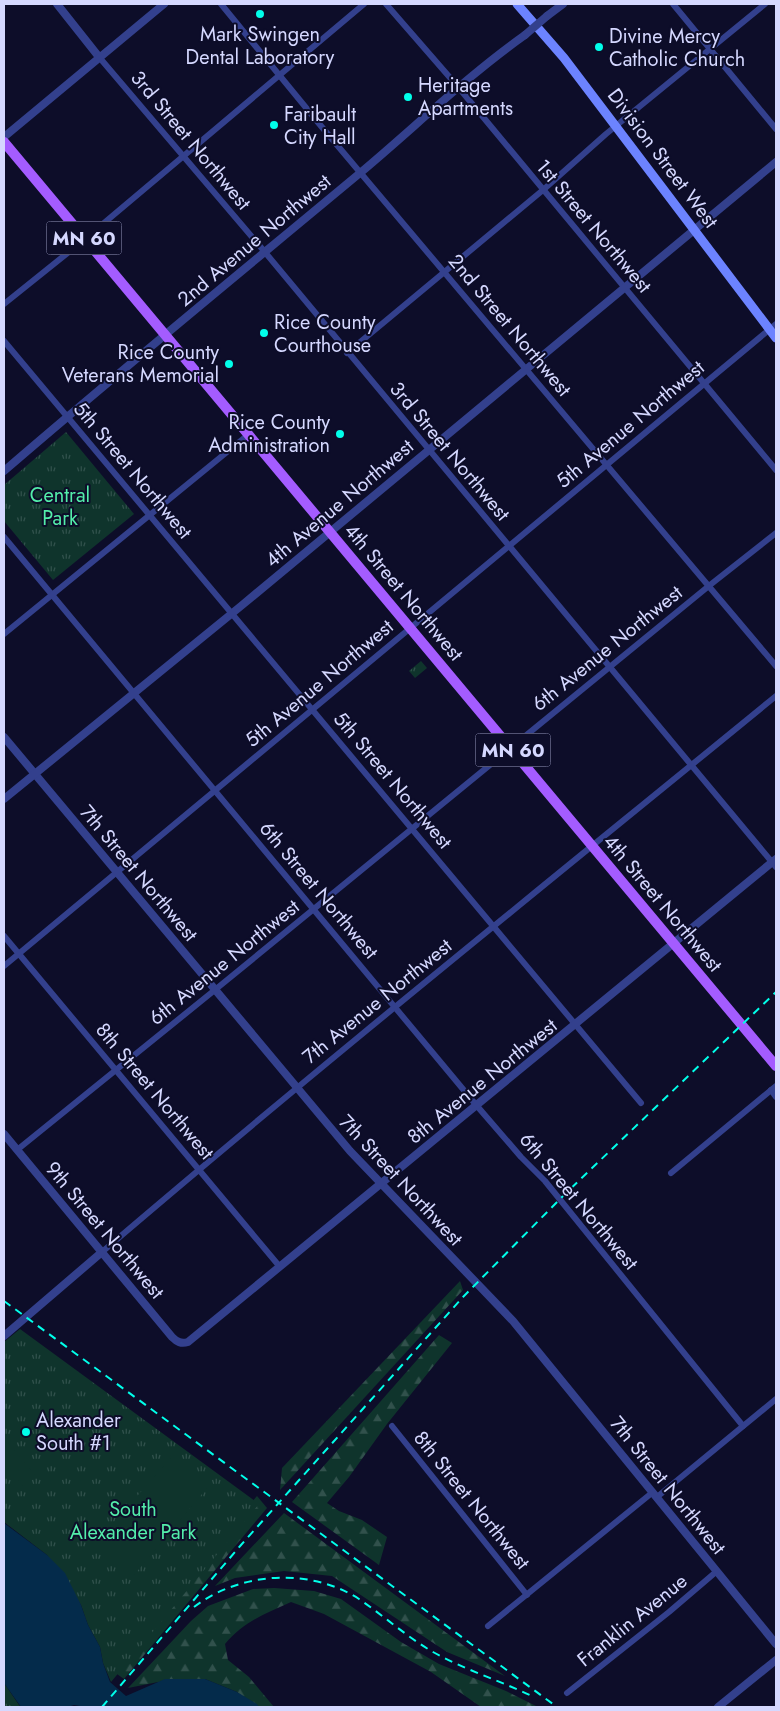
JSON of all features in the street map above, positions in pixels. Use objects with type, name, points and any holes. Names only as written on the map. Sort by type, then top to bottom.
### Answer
[{"type":"main road","name":"Division Street West","points":[[517,4],[550,40],[773,327],[776,338]]},
{"type":"main road","name":"4th Street Northwest","points":[[4,142],[776,1066]]},
{"type":"street","points":[[57,4],[99,57]]},
{"type":"street","points":[[4,137],[164,4]]},
{"type":"street","name":"2nd Street Northwest","points":[[221,4],[360,173],[527,369],[606,466],[710,585],[776,666]]},
{"type":"street","points":[[4,304],[364,4]]},
{"type":"street","name":"1st Street Northwest","points":[[386,4],[459,88],[776,470]]},
{"type":"street","name":"2nd Avenue Northwest","points":[[4,470],[459,88],[562,4]]},
{"type":"street","points":[[673,4],[776,130]]},
{"type":"street","points":[[347,353],[543,190],[616,126],[765,4]]},
{"type":"street","name":"3rd Street Northwest","points":[[99,57],[775,863]]},
{"type":"street","name":"4th Avenue Northwest","points":[[4,799],[232,614],[776,162]]},
{"type":"street","name":"5th Avenue Northwest","points":[[4,966],[773,327]]},
{"type":"street","name":"5th Street Northwest","points":[[4,341],[641,1103]]},
{"type":"street","points":[[4,634],[249,434]]},
{"type":"street","name":"6th Avenue Northwest","points":[[17,1150],[776,533]]},
{"type":"street","name":"6th Street Northwest","points":[[4,537],[477,1106],[520,1157],[545,1181],[743,1426]]},
{"type":"street","name":"7th Avenue Northwest","points":[[4,1336],[199,1169],[776,696]]},
{"type":"street","name":"7th Street Northwest","points":[[4,737],[350,1151],[380,1185],[513,1321],[776,1644]]},
{"type":"street","name":"8th Avenue Northwest","points":[[183,1343],[188,1342],[674,943],[775,863]]},
{"type":"street","name":"8th Street Northwest","points":[[4,936],[280,1267]]},
{"type":"street","points":[[671,1173],[774,1088],[776,1097]]},
{"type":"street","name":"9th Street Northwest","points":[[4,1134],[172,1337],[176,1341],[183,1343]]},
{"type":"street","points":[[488,1626],[776,1399]]},
{"type":"street","name":"8th Street Northwest","points":[[392,1426],[527,1595]]},
{"type":"street","name":"Franklin Avenue","points":[[567,1693],[669,1612],[717,1571]]},
{"type":"street","points":[[718,1707],[776,1660]]},
{"type":"green space","name":"Central Park","points":[[66,432],[134,514],[53,580],[4,521],[4,485]]},
{"type":"green space","points":[[421,661],[427,668],[415,678],[409,671]]},
{"type":"green space","points":[[460,1281],[463,1290],[280,1490],[282,1468]]},
{"type":"green space","name":"South Alexander Park","points":[[20,1329],[259,1504],[111,1682],[103,1663],[100,1647],[88,1625],[81,1605],[47,1555],[4,1522],[4,1342]]},
{"type":"green space","points":[[439,1335],[452,1343],[327,1503],[339,1511],[362,1520],[387,1537],[379,1565],[292,1502]]},
{"type":"green space","points":[[4,1438],[35,1475],[23,1486],[4,1463]]},
{"type":"green space","points":[[171,1458],[207,1488],[134,1575],[98,1540]]},
{"type":"green space","points":[[257,1496],[267,1508],[124,1679],[117,1674],[113,1666]]},
{"type":"green space","points":[[284,1513],[505,1676],[447,1652],[332,1576],[284,1571],[235,1578],[215,1586]]},
{"type":"green space","points":[[274,1588],[314,1591],[341,1599],[401,1642],[439,1664],[506,1691],[538,1707],[481,1707],[431,1672],[324,1614],[291,1602],[247,1624],[225,1644],[228,1660],[249,1677],[274,1707],[255,1707],[237,1692],[205,1679],[158,1682],[128,1688],[191,1621],[208,1606],[253,1589]]},
{"type":"green space","points":[[4,1683],[19,1705],[21,1707],[4,1707]]},
{"type":"water","points":[[4,1523],[47,1555],[65,1573],[100,1647],[103,1663],[110,1682],[126,1696],[165,1679],[205,1679],[237,1692],[259,1707],[86,1707],[74,1705],[68,1707],[21,1707],[4,1683]]},
{"type":"railway","points":[[102,1707],[241,1545],[463,1297],[566,1193],[776,992]]},
{"type":"railway","points":[[4,1301],[557,1707]]},
{"type":"railway","points":[[194,1607],[212,1595],[232,1586],[253,1581],[297,1578],[319,1582],[359,1599],[433,1652],[534,1697]]},
{"type":"place","name":"Mark Swingen Dental Laboratory","points":[[260,14]]},
{"type":"place","name":"Divine Mercy Catholic Church","points":[[599,47]]},
{"type":"place","name":"Heritage Apartments","points":[[408,97]]},
{"type":"place","name":"Faribault City Hall","points":[[274,125]]},
{"type":"place","name":"Rice County Courthouse","points":[[264,333]]},
{"type":"place","name":"Rice County Veterans Memorial","points":[[229,364]]},
{"type":"place","name":"Rice County Administration","points":[[340,434]]},
{"type":"place","name":"Alexander South #1","points":[[26,1432]]}]
